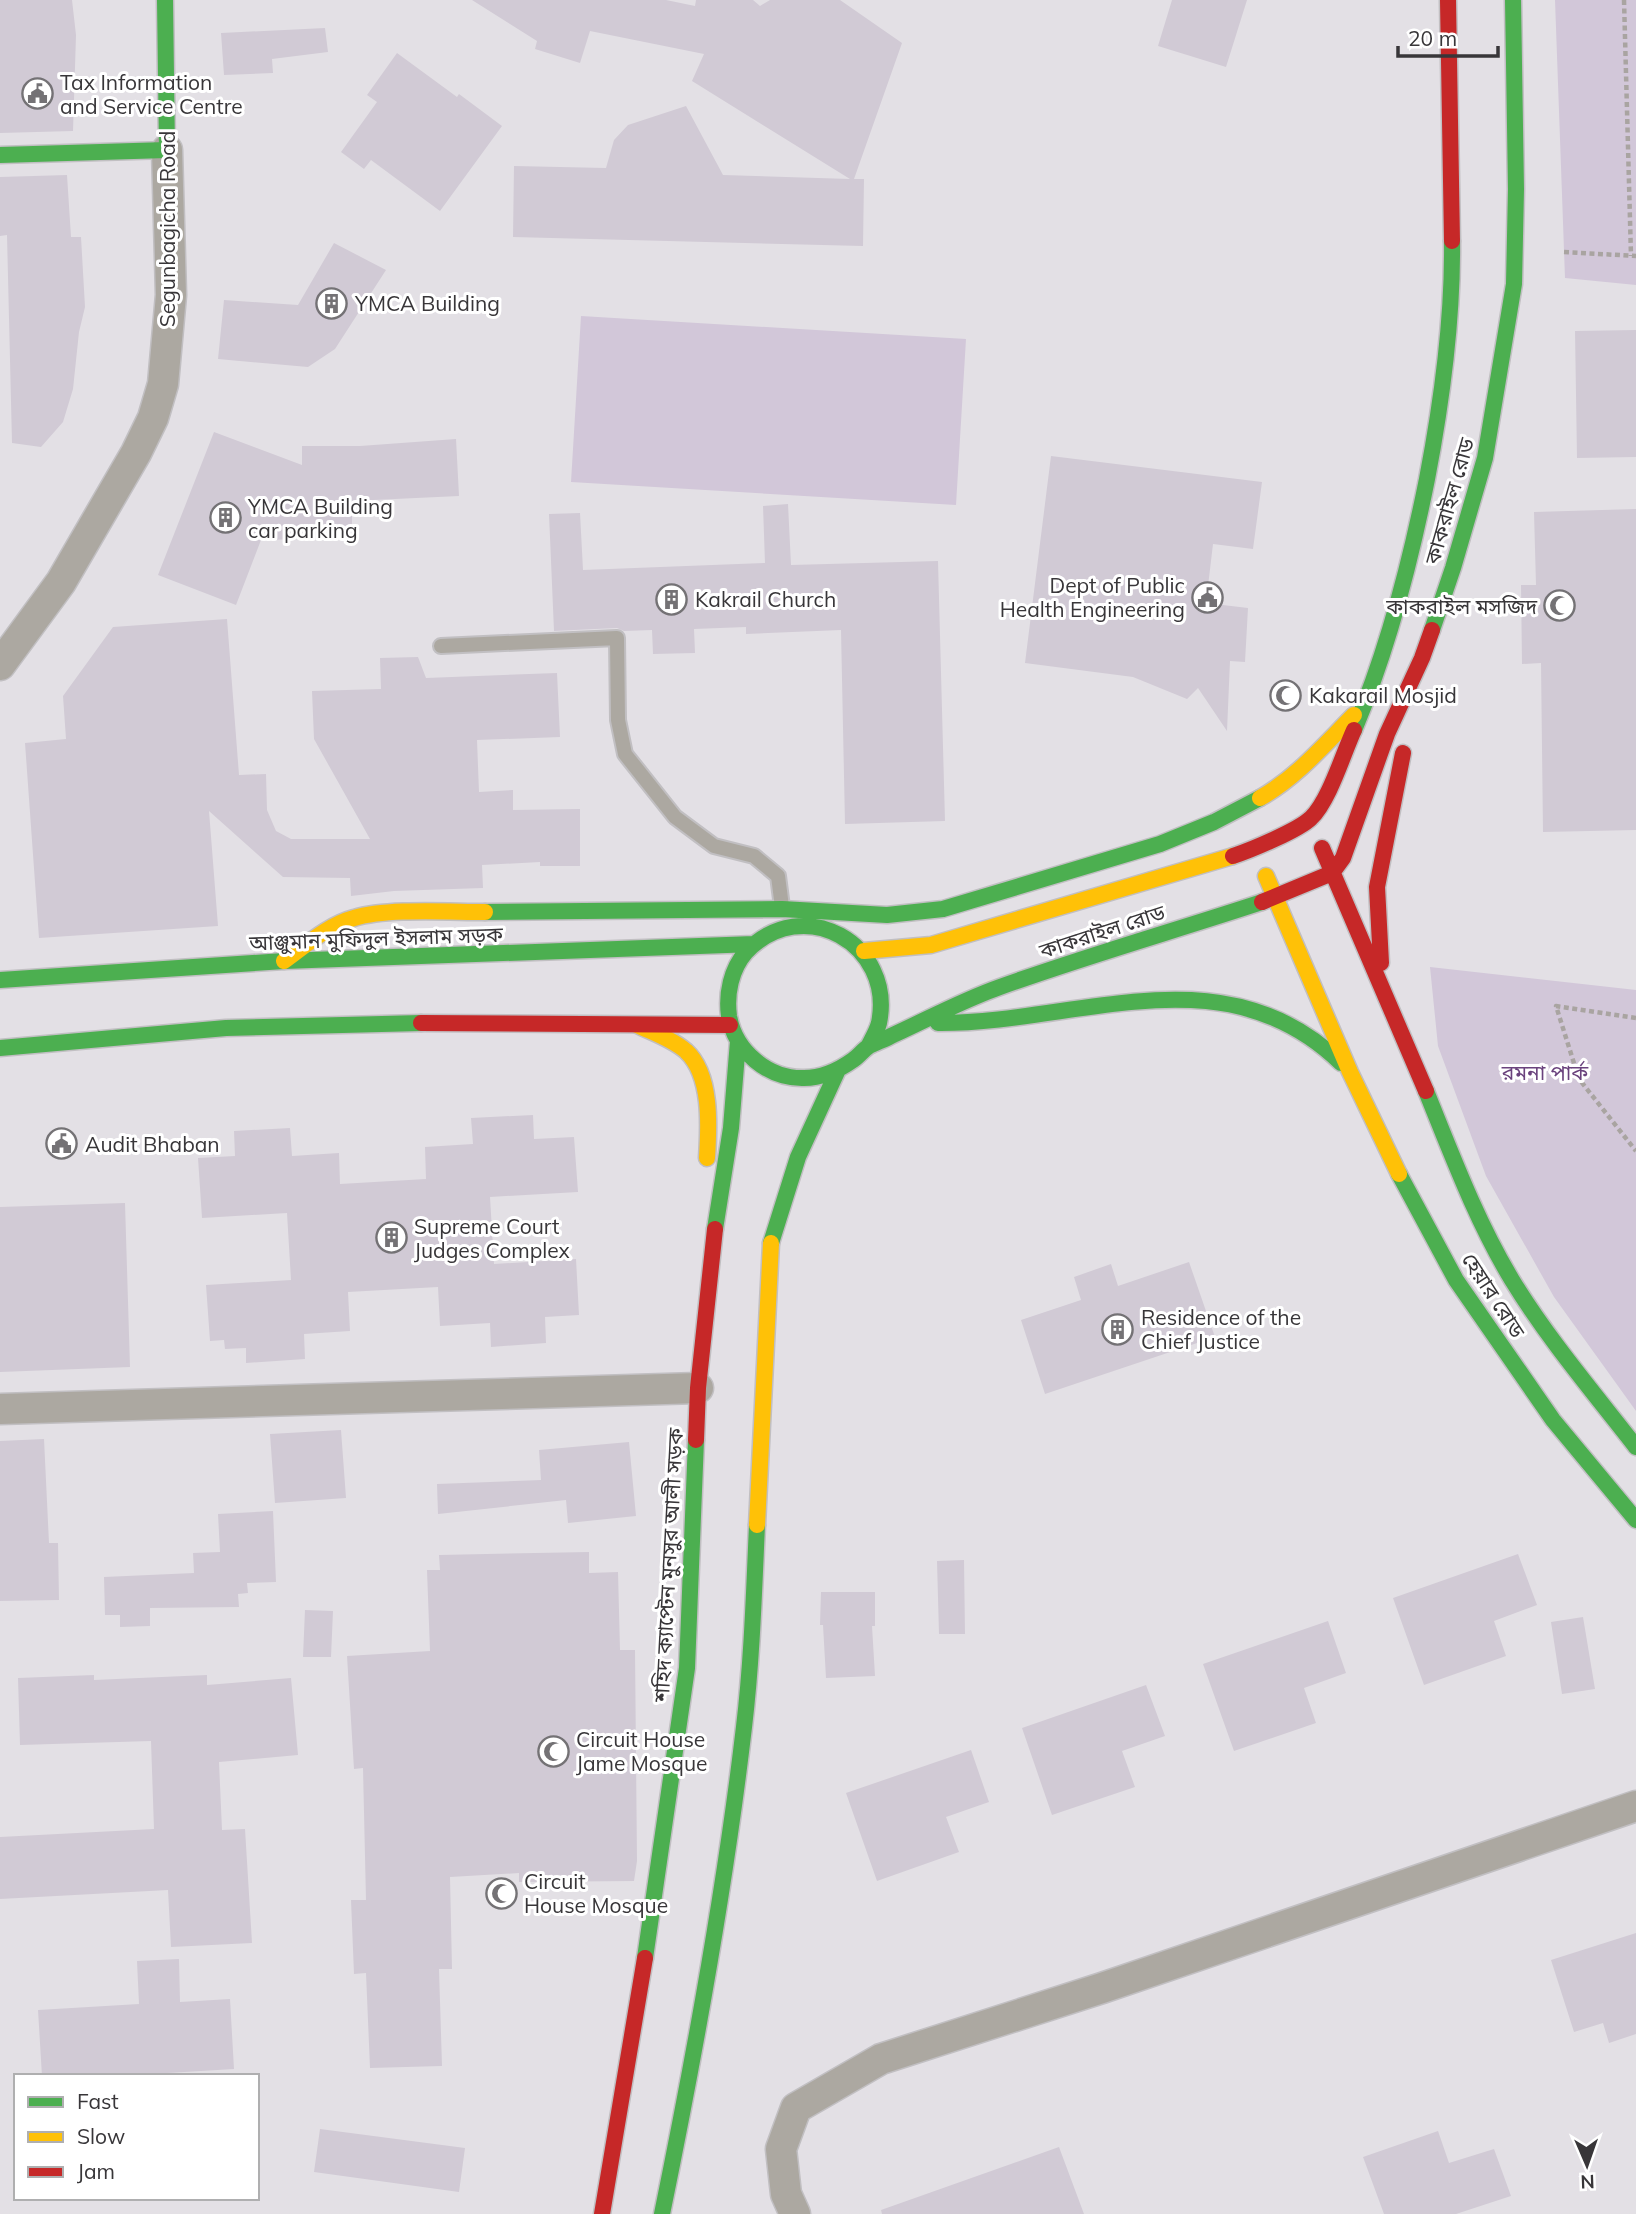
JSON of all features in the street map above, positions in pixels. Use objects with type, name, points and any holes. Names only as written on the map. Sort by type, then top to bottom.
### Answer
[{"type":"main road","name":"Segunbagicha Road","points":[[165,0],[167,149]]},
{"type":"main road","name":"কাকরাইল রোড","points":[[864,951],[932,945],[1211,864],[1255,848],[1310,820],[1321,806],[1365,704],[1397,606],[1419,518],[1439,417],[1453,293],[1448,0]]},
{"type":"main road","name":"কাকরাইল রোড","points":[[868,1047],[997,988],[1275,898],[1332,873],[1343,858],[1352,839],[1387,734],[1422,658],[1453,568],[1485,458],[1514,284],[1516,189],[1513,0]]},
{"type":"main road","points":[[0,155],[167,149]]},
{"type":"main road","points":[[1389,1006],[1381,969],[1377,887],[1422,658]]},
{"type":"main road","points":[[284,961],[317,937],[353,918],[394,913],[782,909],[887,915],[943,909],[1160,845],[1214,821],[1270,792],[1303,765],[1365,704]]},
{"type":"main road","points":[[1310,820],[1410,1052],[1471,1203],[1512,1280],[1547,1332],[1636,1447]]},
{"type":"main road","name":"হেয়ার রোড","points":[[1255,848],[1350,1072],[1401,1179],[1456,1280],[1553,1420],[1636,1520]]},
{"type":"main road","points":[[813,911],[845,935],[864,951],[877,973],[882,999],[879,1024],[868,1047],[854,1061],[837,1072],[816,1078],[793,1078],[771,1071],[752,1059],[730,1025],[727,1003],[730,981],[739,961],[754,944],[774,931],[798,925],[822,926],[845,935]]},
{"type":"main road","name":"আঞ্জুমান মুফিদুল ইসলাম সড়ক","points":[[0,980],[284,961],[754,944]]},
{"type":"main road","points":[[916,1024],[982,1022],[1116,1003],[1181,998],[1241,1007],[1272,1016],[1300,1029],[1350,1072]]},
{"type":"main road","points":[[0,1048],[226,1028],[428,1023],[730,1025]]},
{"type":"main road","points":[[633,1023],[680,1047],[694,1061],[705,1101],[708,1149],[705,1195],[713,1244]]},
{"type":"main road","name":"শহিদ ক্যাপ্টেন মুনসুর আলী সড়ক","points":[[602,2214],[638,2006],[687,1668],[698,1388],[713,1244],[731,1128],[738,1041]]},
{"type":"main road","points":[[662,2214],[718,1918],[744,1725],[753,1604],[770,1246],[782,1195],[812,1118],[837,1072]]},
{"type":"street","name":"Segunbagicha Road","points":[[0,665],[61,582],[136,453],[153,418],[163,384],[171,295],[167,149]]},
{"type":"street","points":[[0,1409],[698,1388]]},
{"type":"street","points":[[795,2214],[786,2194],[781,2149],[796,2108],[881,2059],[1102,1988],[1636,1806]]},
{"type":"lane","points":[[440,646],[617,638],[618,720],[625,754],[675,817],[714,846],[754,856],[778,876],[782,909]]},
{"type":"path","points":[[1564,252],[1633,256],[1624,0]]},
{"type":"path","points":[[1636,1018],[1556,1006],[1579,1079],[1636,1151]]},
{"type":"green space","points":[[1555,0],[1636,0],[1636,285],[1565,278]]},
{"type":"green space","points":[[581,316],[966,339],[956,505],[571,482]]},
{"type":"green space","name":"রমনা পার্ক","points":[[1430,967],[1636,990],[1636,1411],[1554,1297],[1486,1176],[1438,1046]]},
{"type":"building","name":"Tax Information and Service Centre","points":[[0,0],[72,0],[76,35],[73,131],[0,133]]},
{"type":"building","points":[[472,0],[666,0],[695,6],[696,0],[753,0],[760,6],[770,0],[840,0],[902,43],[854,179],[864,179],[863,246],[513,237],[514,166],[606,168],[614,140],[628,125],[686,106],[723,175],[850,179],[692,81],[704,54],[590,31],[580,63],[535,49],[537,41]]},
{"type":"building","points":[[1172,0],[1247,0],[1226,67],[1158,46]]},
{"type":"building","points":[[325,28],[328,52],[272,59],[273,73],[224,75],[221,33]]},
{"type":"building","points":[[397,53],[502,126],[440,211],[371,160],[364,169],[341,152],[377,102],[367,95]]},
{"type":"building","points":[[67,175],[71,237],[81,237],[85,307],[79,332],[73,389],[63,422],[41,447],[12,443],[7,235],[0,236],[0,177]]},
{"type":"building","name":"YMCA Building","points":[[334,243],[386,270],[335,349],[308,367],[218,359],[224,300],[298,305]]},
{"type":"building","points":[[1636,330],[1636,457],[1577,458],[1575,331]]},
{"type":"building","points":[[214,432],[302,465],[302,446],[360,446],[456,439],[459,496],[352,501],[352,538],[261,540],[236,605],[158,575]]},
{"type":"building","points":[[1051,456],[1262,482],[1253,549],[1213,544],[1206,603],[1248,608],[1245,662],[1230,661],[1227,731],[1198,688],[1187,699],[1133,677],[1025,663]]},
{"type":"building","points":[[788,504],[791,565],[938,561],[945,821],[845,824],[841,630],[746,634],[746,627],[694,629],[695,653],[653,654],[652,630],[624,631],[617,628],[554,631],[549,514],[580,513],[583,570],[765,563],[763,506]]},
{"type":"building","name":"কাকরাইল মসজিদ","points":[[1636,509],[1636,830],[1543,832],[1541,663],[1522,664],[1521,585],[1536,585],[1534,512]]},
{"type":"building","points":[[227,619],[239,775],[266,774],[267,810],[276,831],[291,839],[370,839],[314,739],[312,691],[381,689],[380,658],[418,657],[426,678],[557,673],[560,737],[477,740],[479,792],[513,790],[513,810],[580,809],[580,866],[540,866],[540,862],[482,865],[483,888],[394,891],[351,896],[350,878],[283,877],[209,811],[218,926],[39,938],[25,743],[66,739],[63,696],[113,627]]},
{"type":"building","name":"Supreme Court Judges Complex","points":[[533,1115],[534,1139],[574,1137],[578,1192],[490,1197],[494,1264],[576,1259],[579,1315],[545,1317],[546,1343],[491,1347],[490,1323],[440,1326],[438,1287],[348,1292],[350,1331],[304,1334],[305,1359],[246,1363],[246,1348],[225,1349],[224,1340],[210,1341],[206,1285],[291,1280],[287,1213],[202,1218],[198,1158],[235,1156],[234,1131],[290,1128],[292,1156],[339,1153],[340,1184],[426,1179],[425,1147],[473,1144],[471,1118]]},
{"type":"building","points":[[125,1203],[130,1367],[0,1372],[0,1207]]},
{"type":"building","name":"Residence of the Chief Justice","points":[[1189,1262],[1215,1337],[1045,1394],[1021,1320],[1081,1300],[1074,1277],[1111,1264],[1118,1286]]},
{"type":"building","points":[[341,1430],[346,1498],[275,1503],[270,1434]]},
{"type":"building","points":[[44,1439],[49,1543],[58,1543],[59,1600],[0,1601],[0,1441]]},
{"type":"building","points":[[629,1442],[636,1516],[568,1523],[566,1500],[438,1514],[437,1484],[541,1480],[539,1450]]},
{"type":"building","points":[[273,1511],[276,1582],[247,1583],[248,1593],[238,1594],[239,1607],[150,1608],[150,1626],[120,1627],[120,1615],[105,1615],[104,1577],[194,1573],[193,1553],[220,1552],[218,1514]]},
{"type":"building","points":[[589,1552],[589,1573],[618,1572],[620,1650],[635,1650],[637,1861],[634,1881],[519,1882],[519,1873],[450,1877],[452,1969],[439,1969],[442,2066],[370,2068],[366,1973],[354,1974],[351,1900],[366,1900],[363,1768],[354,1769],[347,1656],[430,1651],[427,1570],[440,1570],[439,1555]]},
{"type":"building","points":[[1518,1554],[1537,1605],[1494,1621],[1506,1656],[1424,1685],[1393,1598]]},
{"type":"building","points":[[964,1560],[965,1634],[939,1634],[937,1561]]},
{"type":"building","points":[[821,1592],[875,1592],[875,1626],[872,1626],[875,1676],[826,1678],[823,1625],[820,1625]]},
{"type":"building","points":[[305,1610],[333,1611],[331,1657],[303,1657]]},
{"type":"building","points":[[1583,1617],[1595,1689],[1562,1694],[1551,1622]]},
{"type":"building","points":[[1328,1621],[1346,1673],[1304,1688],[1316,1723],[1234,1751],[1203,1664]]},
{"type":"building","points":[[94,1675],[94,1680],[207,1675],[207,1685],[291,1678],[298,1755],[219,1762],[222,1830],[245,1829],[252,1943],[171,1947],[168,1890],[0,1899],[0,1837],[154,1829],[151,1741],[20,1745],[18,1678]]},
{"type":"building","points":[[1146,1685],[1165,1736],[1122,1751],[1135,1787],[1052,1815],[1022,1728]]},
{"type":"building","points":[[971,1750],[989,1802],[946,1817],[959,1852],[877,1881],[846,1793]]},
{"type":"building","points":[[1636,1933],[1636,2034],[1609,2043],[1603,2023],[1574,2032],[1551,1960]]},
{"type":"building","points":[[179,1959],[180,2002],[230,1999],[234,2069],[151,2074],[42,2074],[38,2010],[139,2004],[137,1961]]},
{"type":"building","points":[[320,2129],[465,2148],[459,2192],[314,2172]]},
{"type":"building","points":[[1438,2131],[1449,2163],[1494,2149],[1511,2196],[1456,2214],[1384,2214],[1363,2157]]},
{"type":"building","points":[[1059,2147],[1084,2214],[882,2214],[881,2210]]},
{"type":"traffic: fast","points":[[0,155],[167,150],[165,0]]},
{"type":"traffic: fast","points":[[1432,630],[1485,458],[1514,284],[1516,189],[1513,0]]},
{"type":"traffic: fast","points":[[1354,730],[1397,606],[1427,479],[1446,361],[1452,241]]},
{"type":"traffic: fast","points":[[485,912],[782,909],[887,915],[943,909],[1160,844],[1214,822],[1260,798]]},
{"type":"traffic: fast","points":[[868,1047],[870,1044],[876,1032],[879,1023],[880,995],[873,970],[859,950],[840,935],[817,927],[793,927],[769,935],[746,952],[733,974],[728,999],[732,1029],[738,1041],[766,1068],[791,1077],[811,1078],[836,1070],[853,1060],[857,1057],[865,1049],[867,1048],[869,1046],[986,992],[1262,902]]},
{"type":"traffic: fast","points":[[0,980],[284,961],[754,944]]},
{"type":"traffic: fast","points":[[938,1023],[990,1020],[1148,1001],[1199,1001],[1248,1009],[1296,1029],[1341,1063]]},
{"type":"traffic: fast","points":[[0,1048],[226,1028],[421,1023]]},
{"type":"traffic: fast","points":[[715,1229],[731,1128],[738,1041]]},
{"type":"traffic: fast","points":[[771,1243],[798,1157],[837,1072]]},
{"type":"traffic: fast","points":[[1426,1091],[1476,1211],[1512,1280],[1556,1345],[1636,1447]]},
{"type":"traffic: fast","points":[[1399,1174],[1456,1280],[1553,1420],[1636,1520]]},
{"type":"traffic: fast","points":[[645,1958],[687,1668],[696,1440]]},
{"type":"traffic: fast","points":[[662,2214],[728,1849],[749,1677],[757,1525]]},
{"type":"traffic: slow","points":[[1260,798],[1298,771],[1354,715]]},
{"type":"traffic: slow","points":[[864,951],[931,945],[1233,856]]},
{"type":"traffic: slow","points":[[1266,876],[1350,1072],[1399,1174]]},
{"type":"traffic: slow","points":[[284,961],[326,931],[354,918],[400,912],[485,912]]},
{"type":"traffic: slow","points":[[637,1025],[663,1036],[686,1051],[701,1073],[707,1102],[707,1158]]},
{"type":"traffic: slow","points":[[757,1525],[771,1243]]},
{"type":"traffic: jam","points":[[1448,0],[1452,241]]},
{"type":"traffic: jam","points":[[1262,902],[1332,873],[1343,858],[1387,734],[1432,630]]},
{"type":"traffic: jam","points":[[1233,856],[1286,834],[1311,818],[1330,789],[1354,730]]},
{"type":"traffic: jam","points":[[1381,963],[1377,887],[1403,753]]},
{"type":"traffic: jam","points":[[1322,848],[1426,1091]]},
{"type":"traffic: jam","points":[[421,1023],[730,1025]]},
{"type":"traffic: jam","points":[[696,1440],[698,1388],[715,1229]]},
{"type":"traffic: jam","points":[[602,2214],[645,1958]]},
{"type":"place","name":"Tax Information and Service Centre","points":[[37,94]]},
{"type":"place","name":"YMCA Building","points":[[332,303]]},
{"type":"place","name":"YMCA Building car parking","points":[[225,518]]},
{"type":"place","name":"Dept of Public Health Engineering","points":[[1208,597]]},
{"type":"place","name":"Kakrail Church","points":[[672,599]]},
{"type":"place","name":"কাকরাইল মসজিদ","points":[[1560,606]]},
{"type":"place","name":"Kakarail Mosjid","points":[[1286,695]]},
{"type":"place","name":"Audit Bhaban","points":[[62,1144]]},
{"type":"place","name":"Supreme Court Judges Complex","points":[[391,1238]]},
{"type":"place","name":"Residence of the Chief Justice","points":[[1118,1329]]},
{"type":"place","name":"Circuit House Jame Mosque","points":[[553,1751]]},
{"type":"place","name":"Circuit House Mosque","points":[[501,1893]]}]
